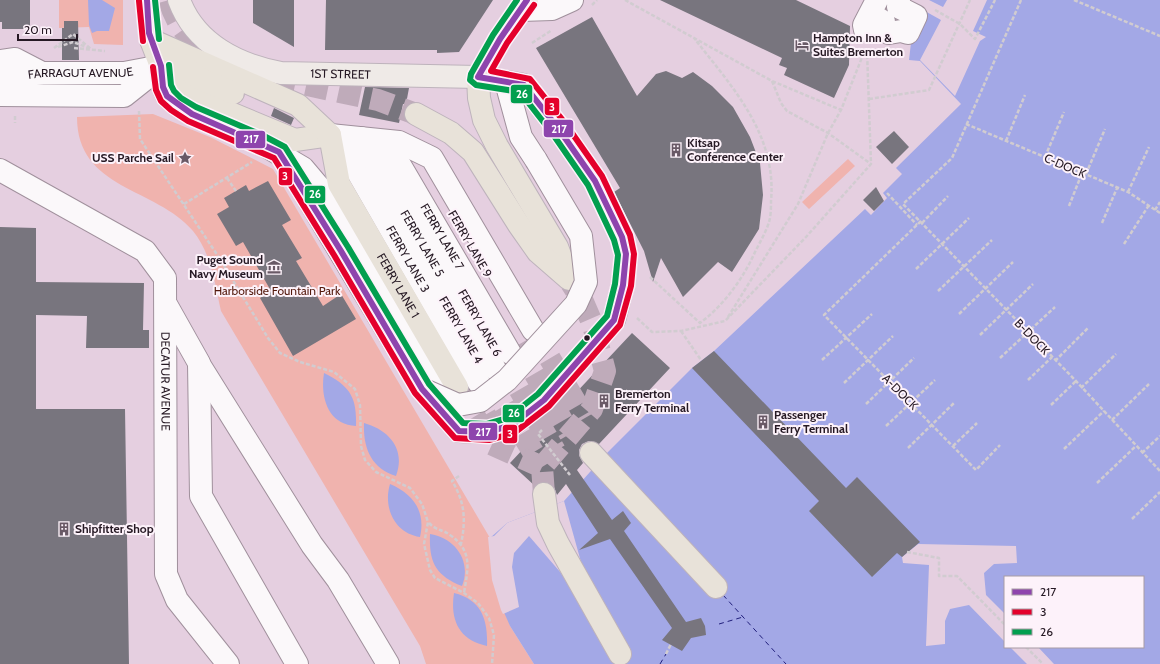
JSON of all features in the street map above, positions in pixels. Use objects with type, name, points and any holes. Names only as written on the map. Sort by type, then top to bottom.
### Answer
[{"type":"highway","points":[[147,0],[151,40],[177,62],[298,105],[372,143]]},
{"type":"highway","points":[[177,62],[178,87],[206,103],[295,140],[372,143]]},
{"type":"highway","points":[[416,114],[451,133],[473,152],[519,225],[538,252],[569,279],[557,247],[497,146],[484,120],[479,98],[478,76]]},
{"type":"highway","name":"FERRY LANE 1","points":[[372,143],[339,184],[498,363]]},
{"type":"highway","points":[[591,453],[716,587]]},
{"type":"highway","points":[[544,494],[548,523],[558,544],[620,654]]},
{"type":"main road","name":"1ST STREET","points":[[179,0],[182,9],[194,27],[210,44],[235,60],[260,69],[281,73],[478,76]]},
{"type":"main road","points":[[478,76],[500,39],[524,5]]},
{"type":"street","points":[[524,5],[552,9],[572,0]]},
{"type":"street","points":[[876,0],[864,25],[865,30],[870,31],[874,29],[879,19],[884,22],[884,28],[889,32],[895,33],[901,31],[908,33],[916,16],[898,7],[899,2],[897,0]]},
{"type":"street","name":"FARRAGUT AVENUE","points":[[0,95],[124,96],[177,62],[210,44]]},
{"type":"street","points":[[0,60],[15,59],[42,73]]},
{"type":"street","name":"FARRAGUT AVENUE","points":[[0,79],[42,73],[124,73],[177,62]]},
{"type":"street","points":[[177,62],[163,87],[167,96],[176,104],[192,114],[279,152],[303,168],[325,194],[350,232],[429,384],[458,405],[480,401],[507,380],[576,304],[586,282],[581,236],[521,137],[506,82]]},
{"type":"street","points":[[279,152],[341,251],[459,431],[488,432],[512,425],[544,400],[614,320],[623,285],[626,254],[622,237],[595,181],[558,128],[524,85],[478,76]]},
{"type":"street","points":[[372,143],[498,363]]},
{"type":"street","points":[[372,143],[498,363]]},
{"type":"street","points":[[372,143],[498,363]]},
{"type":"street","name":"FERRY LANE 5","points":[[372,143],[498,363]]},
{"type":"street","name":"DECATUR AVENUE","points":[[0,170],[145,251],[165,278],[167,306],[164,387],[166,574],[178,600],[228,664]]},
{"type":"street","points":[[167,306],[199,363],[312,545],[338,580],[388,664]]},
{"type":"street","points":[[199,363],[202,496],[297,664]]},
{"type":"path","points":[[625,0],[772,81],[841,110]]},
{"type":"path","points":[[869,99],[929,90],[970,0]]},
{"type":"path","points":[[929,7],[960,24],[975,39],[995,0]]},
{"type":"path","points":[[966,124],[1021,0]]},
{"type":"path","points":[[1074,0],[1160,36]]},
{"type":"path","points":[[74,34],[91,49],[74,42],[54,48],[74,34]]},
{"type":"path","points":[[650,278],[700,323],[707,318],[741,279],[749,266],[770,221],[772,188],[768,159],[761,137],[736,91],[694,38]]},
{"type":"path","points":[[637,318],[652,332],[681,331],[725,322],[806,237],[871,164],[867,44],[841,110],[828,133],[798,204],[725,322]]},
{"type":"path","points":[[772,81],[781,103],[787,111],[828,133],[871,164]]},
{"type":"path","points":[[1006,141],[1025,95]]},
{"type":"path","points":[[139,107],[140,139],[184,204],[268,338],[280,353],[300,362],[334,372],[355,389],[360,405],[361,446],[365,460],[376,472],[410,488],[422,504],[428,522],[424,544],[430,570],[435,578],[464,593],[478,603],[489,618],[494,635],[492,664]]},
{"type":"path","points":[[1045,157],[1064,112]]},
{"type":"path","points":[[15,118],[15,124]]},
{"type":"path","name":"C-DOCK","points":[[966,124],[1128,192],[1160,213]]},
{"type":"path","name":"B-DOCK","points":[[966,124],[952,158],[903,204],[1076,381],[1160,471]]},
{"type":"path","points":[[1086,174],[1105,129]]},
{"type":"path","points":[[1128,192],[1149,147]]},
{"type":"path","points":[[184,204],[256,160]]},
{"type":"path","points":[[1069,206],[1082,173]]},
{"type":"path","points":[[227,178],[236,191]]},
{"type":"path","points":[[1102,223],[1117,188]]},
{"type":"path","points":[[887,193],[917,225],[922,222],[948,196]]},
{"type":"path","points":[[1155,210],[1160,202]]},
{"type":"path","points":[[1124,244],[1149,205]]},
{"type":"path","points":[[916,269],[969,218]]},
{"type":"path","name":"A-DOCK","points":[[917,225],[824,315],[976,470],[1000,445]]},
{"type":"path","points":[[938,291],[992,240]]},
{"type":"path","points":[[959,314],[1013,262]]},
{"type":"path","points":[[980,335],[1033,284]]},
{"type":"path","points":[[1000,358],[1055,307]]},
{"type":"path","points":[[822,360],[872,314]]},
{"type":"path","points":[[1055,361],[1088,328]]},
{"type":"path","points":[[681,331],[701,360]]},
{"type":"path","points":[[844,383],[893,336]]},
{"type":"path","points":[[1081,388],[1116,354]]},
{"type":"path","points":[[1028,380],[1052,357]]},
{"type":"path","points":[[866,404],[914,358]]},
{"type":"path","points":[[886,426],[935,380]]},
{"type":"path","points":[[1051,405],[1076,381]]},
{"type":"path","points":[[1112,420],[1149,384]]},
{"type":"path","points":[[908,448],[955,402]]},
{"type":"path","points":[[1064,449],[1104,411]]},
{"type":"path","points":[[953,446],[977,423]]},
{"type":"path","points":[[538,434],[570,476]]},
{"type":"path","points":[[1142,453],[1160,436]]},
{"type":"path","points":[[1097,483],[1136,446]]},
{"type":"path","points":[[459,476],[452,481],[459,494],[465,525],[461,544]]},
{"type":"path","points":[[1132,519],[1160,492]]},
{"type":"path","points":[[428,522],[437,530],[448,534],[461,544],[467,557],[468,571],[464,593]]},
{"type":"path","points":[[907,552],[939,558],[939,576],[957,576],[1004,624]]},
{"type":"path","points":[[666,654],[671,644]]},
{"type":"path","points":[[1027,648],[1043,664]]},
{"type":"green space","points":[[59,0],[123,0],[123,45],[94,44],[89,27],[59,28]]},
{"type":"green space","name":"Harborside Fountain Park","points":[[153,114],[210,137],[273,169],[490,538],[510,626],[534,664],[426,664],[420,646],[221,311],[212,269],[199,240],[193,231],[177,216],[104,174],[90,159],[80,141],[77,117]]},
{"type":"green space","points":[[848,159],[855,166],[809,209],[802,202]]},
{"type":"water","points":[[88,0],[102,0],[115,8],[109,31],[97,31],[92,33],[89,25]]},
{"type":"water","points":[[916,0],[1160,0],[1160,664],[534,664],[510,626],[503,610],[490,538],[507,523],[564,501],[607,453],[692,368],[714,351],[865,209],[871,215],[887,198],[883,193],[902,174],[896,168],[961,104],[920,61],[909,60]]},
{"type":"water","points":[[324,373],[340,383],[350,394],[355,407],[356,426],[339,421],[328,408],[323,391]]},
{"type":"water","points":[[364,423],[381,430],[393,442],[399,457],[399,466],[396,476],[380,468],[370,456],[365,441]]},
{"type":"water","points":[[390,484],[405,493],[416,504],[421,519],[420,537],[411,535],[403,530],[397,525],[393,518],[388,501]]},
{"type":"water","points":[[430,534],[447,540],[459,552],[465,568],[465,577],[462,586],[445,577],[436,566],[431,552]]},
{"type":"water","points":[[454,593],[471,601],[481,612],[486,628],[487,646],[469,639],[458,627],[453,611]]},
{"type":"pier","points":[[914,0],[929,0],[943,7],[947,0],[987,0],[973,31],[986,37],[980,41],[955,96],[920,60],[941,20],[914,5]]},
{"type":"pier","points":[[564,501],[581,562],[629,649],[613,658],[561,573],[529,536],[514,553],[512,567],[519,607],[503,614],[501,610],[492,580],[488,537],[494,536],[507,523]]},
{"type":"pier","points":[[918,544],[1016,546],[1017,563],[994,564],[984,573],[986,595],[1004,613],[1004,641],[969,605],[950,609],[945,621],[945,644],[926,646],[929,565],[903,563],[902,557]]},
{"type":"pier","points":[[1011,648],[1039,648],[1054,664],[1027,664]]},
{"type":"building","points":[[0,0],[30,0],[30,29],[2,29],[2,22],[0,22]]},
{"type":"building","points":[[253,0],[294,0],[294,47],[253,23]]},
{"type":"building","points":[[326,0],[493,0],[459,52],[437,53],[437,50],[325,50]]},
{"type":"building","name":"Hampton Inn & Suites Bremerton","points":[[660,0],[796,0],[850,26],[849,65],[834,98],[784,75],[787,68],[779,65],[782,58]]},
{"type":"building","name":"Kitsap Conference Center","points":[[592,17],[637,96],[656,74],[666,71],[682,78],[693,72],[712,86],[733,107],[750,137],[760,163],[763,195],[759,229],[732,272],[718,262],[683,297],[661,258],[653,282],[644,251],[614,192],[620,188],[536,48]]},
{"type":"building","points":[[64,21],[78,21],[79,60],[62,60],[62,28],[64,28]]},
{"type":"building","points":[[365,87],[409,88],[406,104],[403,104],[399,123],[359,115]]},
{"type":"building","points":[[274,108],[294,118],[291,125],[271,116]]},
{"type":"building","points":[[894,131],[909,147],[892,164],[876,147]]},
{"type":"building","name":"Puget Sound Navy Museum","points":[[268,181],[291,220],[282,225],[302,258],[296,261],[323,306],[341,294],[356,319],[293,356],[260,298],[271,291],[243,242],[236,246],[217,214],[229,207],[224,198],[246,185],[249,191]]},
{"type":"building","points":[[876,187],[884,201],[874,211],[863,200]]},
{"type":"building","name":"Shipfitter Shop","points":[[0,227],[36,228],[36,282],[144,283],[143,330],[149,330],[149,348],[86,348],[87,316],[36,315],[36,409],[125,409],[129,664],[0,664]]},
{"type":"building","name":"Bremerton Ferry Terminal","points":[[632,333],[670,368],[599,444],[589,441],[582,444],[579,450],[579,455],[583,463],[577,470],[612,520],[623,511],[631,523],[624,531],[686,622],[701,618],[705,626],[706,635],[691,638],[682,651],[662,640],[672,628],[610,539],[579,550],[598,533],[566,484],[557,495],[554,487],[549,483],[542,482],[535,486],[510,463]]},
{"type":"building","name":"Passenger Ferry Terminal","points":[[714,351],[846,488],[857,477],[920,542],[902,557],[897,553],[872,577],[809,511],[819,501],[692,368]]},
{"type":"ferry route","points":[[723,595],[786,664]]},
{"type":"ferry route","points":[[719,624],[743,617]]},
{"type":"ferry route","points":[[660,664],[666,654]]},
{"type":"tunnel","points":[[169,0],[172,10],[181,27],[193,41],[217,58]]},
{"type":"tunnel","points":[[274,78],[378,100],[416,114]]},
{"type":"tunnel","points":[[544,494],[542,467],[592,409],[605,371],[593,325],[583,302],[571,283]]},
{"type":"tunnel","points":[[533,330],[585,418]]},
{"type":"tunnel","points":[[518,345],[570,434]]},
{"type":"tunnel","points":[[503,361],[555,451]]},
{"type":"tunnel","points":[[488,377],[542,467]]},
{"type":"tunnel","points":[[469,386],[506,452]]},
{"type":"tunnel","points":[[458,388],[491,444],[542,467]]},
{"type":"transit line","name":"217","points":[[147,0],[149,33],[161,66],[163,87],[167,96],[192,114],[279,152],[341,251],[422,389],[459,431],[488,432],[512,425],[544,400],[614,320],[623,285],[626,254],[622,237],[595,181],[558,128],[524,85],[478,77],[500,39],[527,0]]},
{"type":"transit line","name":"26","points":[[155,0],[159,39]]},
{"type":"transit line","name":"26","points":[[169,65],[171,85],[174,91],[181,98],[196,107],[262,135],[285,147],[348,247],[429,384],[463,423],[487,424],[508,418],[538,394],[607,316],[615,284],[618,255],[614,240],[588,185],[552,133],[520,92],[476,85],[470,80],[471,74],[493,35],[517,0]]},
{"type":"transit line","name":"3","points":[[139,1],[143,41]]},
{"type":"transit line","name":"3","points":[[153,67],[156,90],[161,101],[171,110],[188,121],[274,158],[334,255],[415,393],[455,438],[489,440],[514,433],[549,406],[620,325],[631,286],[634,254],[630,235],[602,176],[565,123],[530,79],[491,71],[507,43],[534,5]]},
{"type":"place","name":"Hampton Inn & Suites Bremerton","points":[[802,45]]},
{"type":"place","name":"Kitsap Conference Center","points":[[676,150]]},
{"type":"place","name":"USS Parche Sail","points":[[185,158]]},
{"type":"place","name":"Puget Sound Navy Museum","points":[[274,267]]},
{"type":"place","name":"Bremerton Ferry Terminal","points":[[604,401]]},
{"type":"place","name":"Passenger Ferry Terminal","points":[[763,422]]},
{"type":"place","name":"Shipfitter Shop","points":[[64,529]]}]
